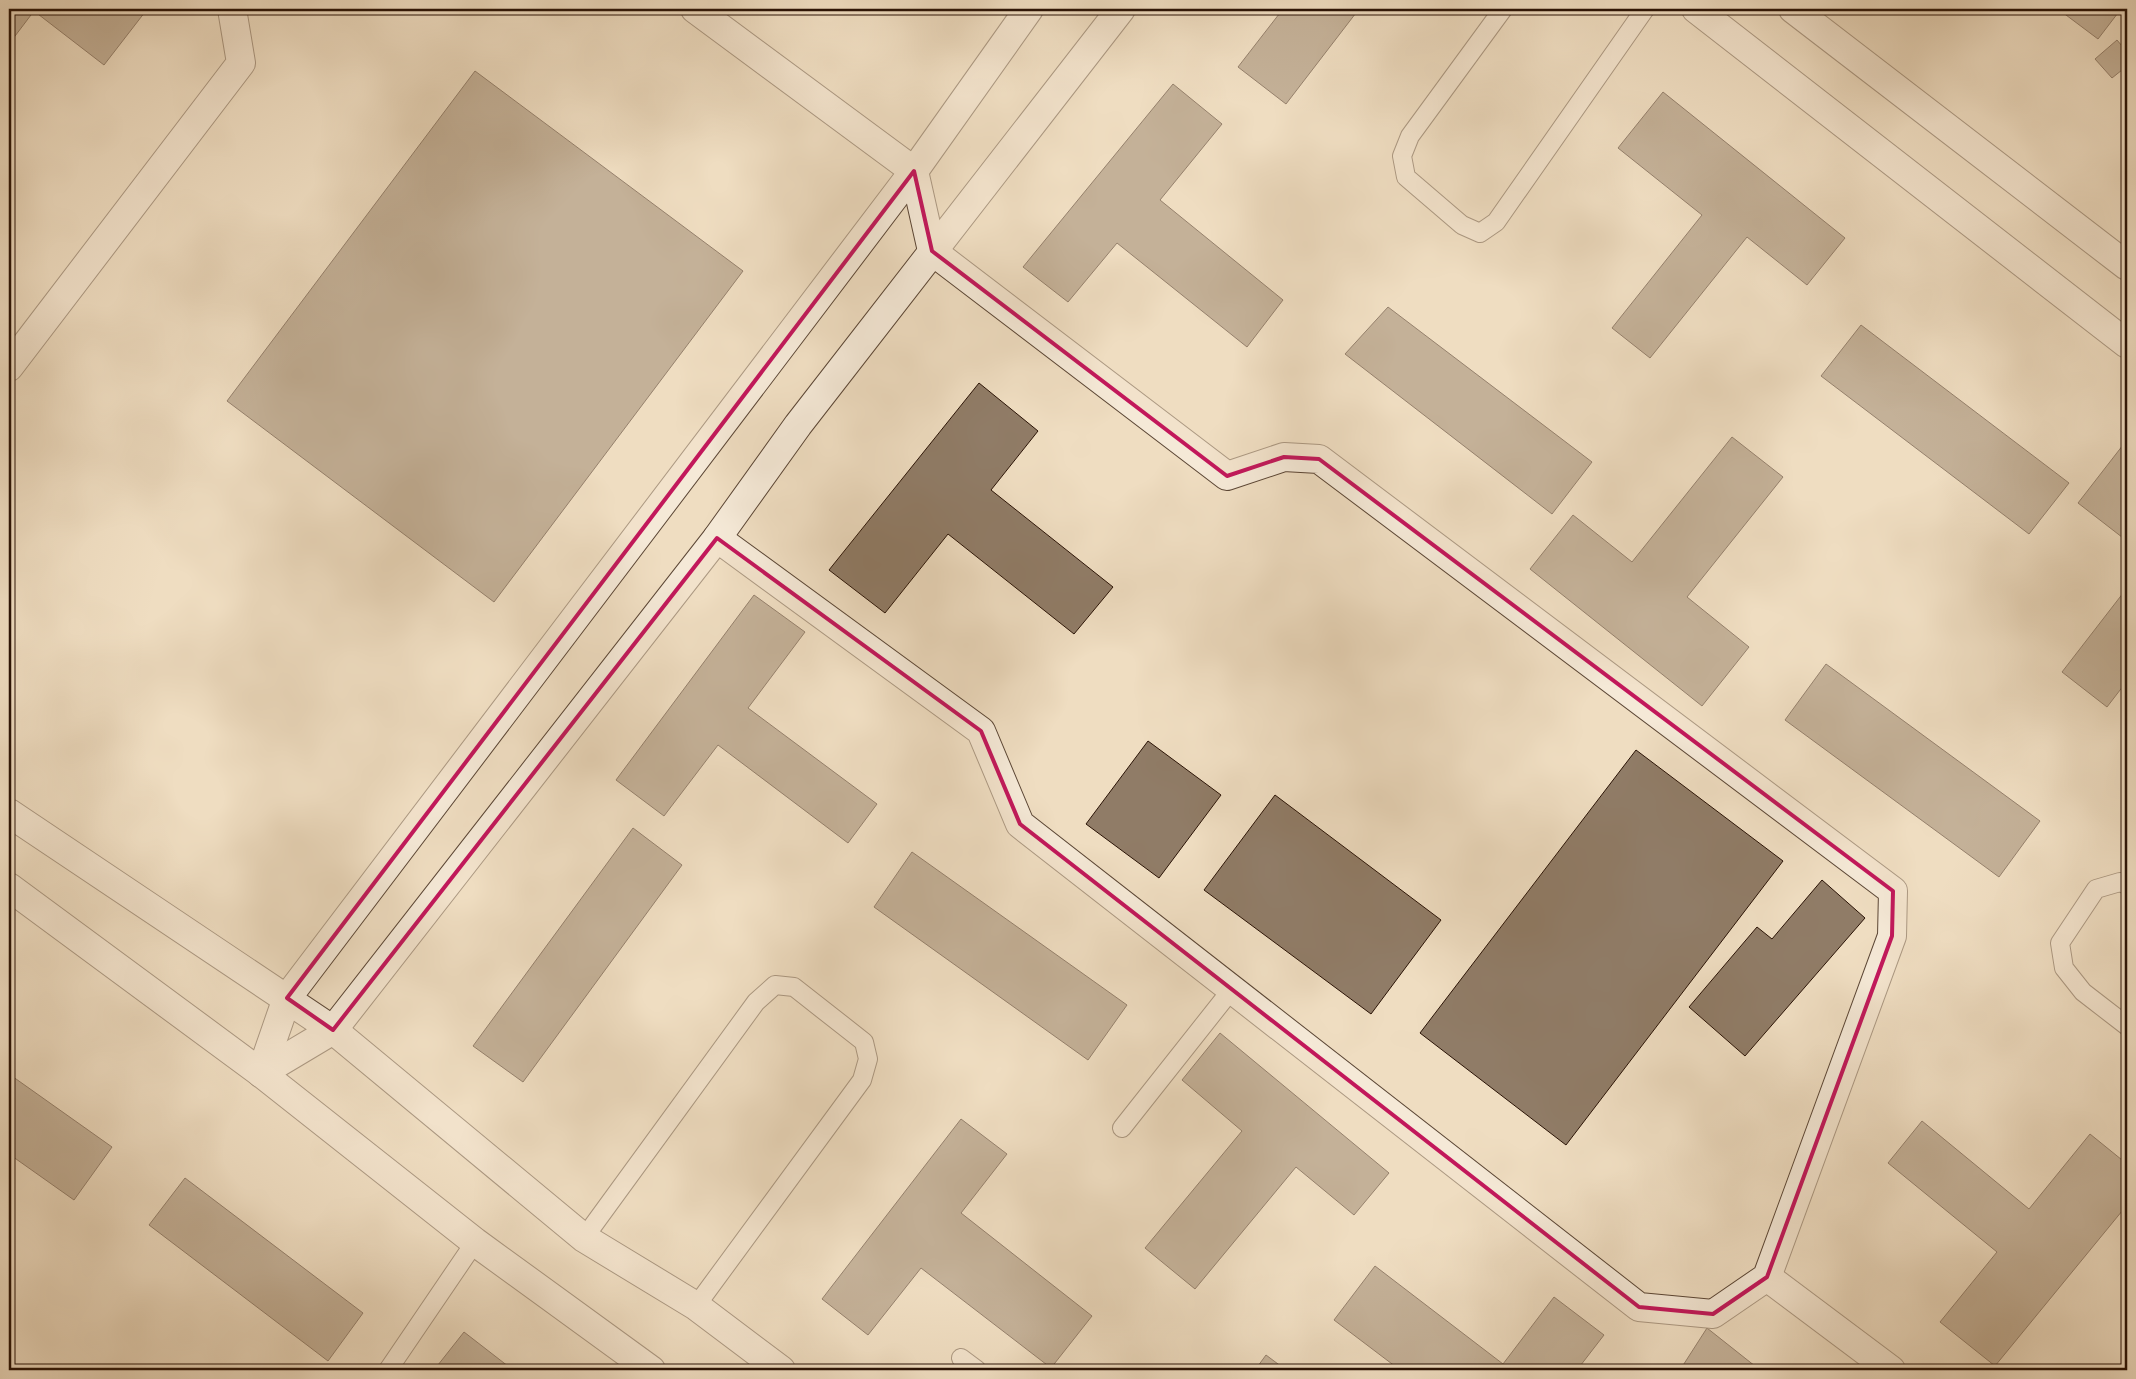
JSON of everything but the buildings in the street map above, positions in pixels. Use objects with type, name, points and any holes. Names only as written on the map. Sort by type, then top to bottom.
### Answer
[{"type":"street","points":[[9,367],[241,63],[232,9]]},
{"type":"street","points":[[696,9],[914,171],[932,251],[1227,476],[1284,457],[1319,460],[1893,891],[1892,936],[1767,1277],[1713,1314],[1639,1307],[1020,824],[981,731],[717,538]]},
{"type":"street","points":[[261,1072],[287,998],[914,171],[1028,9]]},
{"type":"street","points":[[261,1072],[333,1030],[717,538],[798,425],[1121,9]]},
{"type":"street","points":[[1696,9],[2127,344]]},
{"type":"street","points":[[1793,9],[2127,266]]},
{"type":"street","points":[[9,814],[333,1030],[584,1238],[696,1306],[781,1370]]},
{"type":"street","points":[[9,888],[261,1072],[475,1242],[651,1370]]},
{"type":"street","points":[[1767,1277],[1891,1370]]},
{"type":"lane","points":[[1503,9],[1410,136],[1402,156],[1406,177],[1462,225],[1480,233],[1496,222],[1645,9]]},
{"type":"lane","points":[[2127,885],[2120,882],[2096,889],[2060,943],[2064,968],[2083,992],[2127,1026]]},
{"type":"lane","points":[[584,1238],[756,1002],[775,984],[794,987],[864,1042],[868,1059],[862,1080],[696,1306]]},
{"type":"lane","points":[[1122,1128],[1232,989]]},
{"type":"lane","points":[[388,1370],[475,1242]]},
{"type":"lane","points":[[961,1358],[977,1370]]},
{"type":"highlighted area","points":[[914,171],[932,251],[1227,476],[1284,457],[1319,459],[1893,891],[1892,936],[1767,1277],[1713,1314],[1639,1307],[1020,824],[981,731],[717,538],[333,1030],[287,998]]}]
